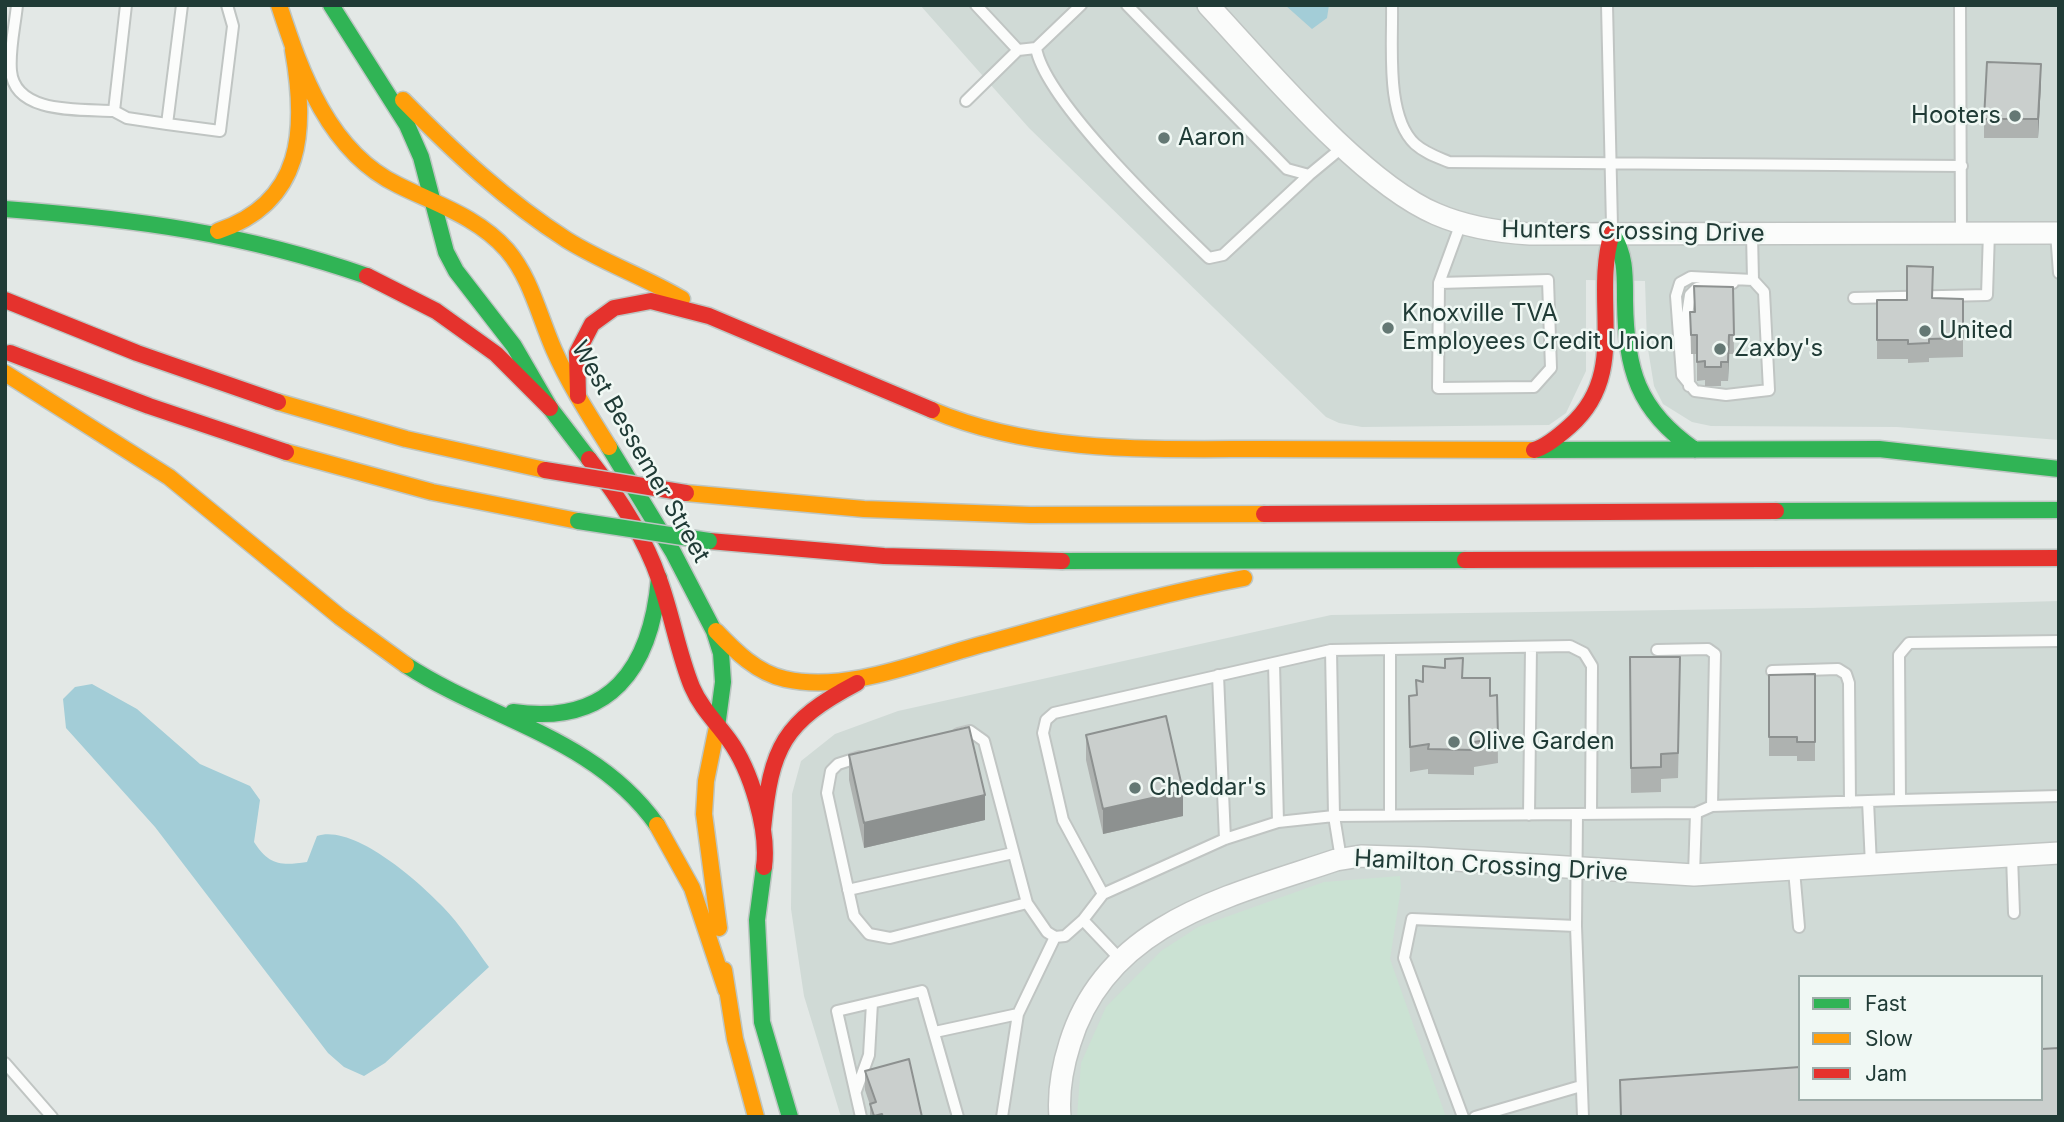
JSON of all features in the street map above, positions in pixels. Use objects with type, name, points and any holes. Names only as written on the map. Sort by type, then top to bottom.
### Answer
[{"type":"main road","name":"West Bessemer Street","points":[[279,5],[293,50],[344,142],[391,182],[433,200],[490,233],[507,250],[521,271],[558,359],[578,396],[679,561],[716,631],[722,662],[719,727],[706,779],[704,828],[726,990],[735,1039],[756,1117]]},
{"type":"main road","name":"West Bessemer Street","points":[[331,5],[407,124],[421,157],[446,252],[457,271],[514,346],[550,408],[617,495],[659,578],[692,687],[747,774],[757,799],[765,859],[756,930],[758,983],[767,1045],[790,1117]]},
{"type":"main road","points":[[218,231],[244,222],[259,213],[281,185],[291,158],[302,105],[293,50]]},
{"type":"main road","points":[[369,64],[447,145],[554,230],[595,256],[675,294],[709,316]]},
{"type":"main road","points":[[5,209],[130,218],[218,231],[272,243],[311,256],[402,293],[488,343],[521,373],[550,408]]},
{"type":"main road","points":[[1538,450],[1571,429],[1586,414],[1597,395],[1607,346],[1605,253],[1612,233]]},
{"type":"main road","points":[[1612,233],[1626,254],[1625,333],[1637,388],[1654,419],[1670,435],[1695,450]]},
{"type":"main road","points":[[5,300],[108,344],[263,399],[461,454],[686,493],[864,509],[1030,515],[2059,510]]},
{"type":"main road","points":[[578,396],[577,353],[584,336],[604,314],[627,303],[650,301],[709,316],[959,422],[1053,443],[1144,449],[1879,449],[2059,470]]},
{"type":"main road","points":[[5,351],[155,411],[325,464],[452,498],[709,541],[884,556],[1025,561],[2059,558]]},
{"type":"main road","points":[[5,373],[150,461],[415,671],[583,755],[632,795],[667,837],[686,869],[706,918],[726,990]]},
{"type":"main road","points":[[716,631],[747,662],[786,680],[813,681],[881,672],[1181,591],[1343,561]]},
{"type":"main road","points":[[467,699],[524,715],[552,717],[587,707],[607,695],[625,677],[645,649],[656,613],[659,578]]},
{"type":"main road","points":[[763,829],[772,766],[780,744],[794,722],[830,696],[881,672]]},
{"type":"street","name":"Hunters Crossing Drive","points":[[1208,5],[1344,146],[1404,196],[1433,213],[1461,223],[1494,231],[1530,234],[2057,233]]},
{"type":"street","name":"Hamilton Crossing Drive","points":[[1060,1117],[1062,1080],[1075,1028],[1101,980],[1119,958],[1175,919],[1210,904],[1341,859],[1384,857],[1694,875],[2059,853]]},
{"type":"lane","points":[[17,5],[11,73],[20,92],[29,99],[47,106],[114,111],[127,118],[220,131],[233,26],[227,5]]},
{"type":"lane","points":[[114,111],[126,5]]},
{"type":"lane","points":[[167,124],[182,5]]},
{"type":"lane","points":[[976,5],[1018,50]]},
{"type":"lane","points":[[967,101],[1018,50],[1036,47],[1081,5]]},
{"type":"lane","points":[[1127,5],[1287,169],[1309,175]]},
{"type":"lane","points":[[1392,5],[1394,98],[1401,121],[1413,142],[1428,154],[1449,162],[1962,166]]},
{"type":"lane","points":[[1607,5],[1608,164],[1612,233]]},
{"type":"lane","points":[[1960,5],[1961,232]]},
{"type":"lane","points":[[1036,47],[1038,62],[1076,118],[1160,211],[1209,258],[1223,254],[1344,146]]},
{"type":"lane","points":[[1439,283],[1548,280],[1551,368],[1544,380],[1534,387],[1438,388],[1439,283],[1461,223]]},
{"type":"lane","points":[[1854,298],[1987,295],[1989,232]]},
{"type":"lane","points":[[2057,233],[2059,273]]},
{"type":"lane","points":[[1747,279],[1752,234]]},
{"type":"lane","points":[[1691,277],[1747,279],[1764,292],[1769,390],[1726,395],[1695,391],[1682,374],[1676,296],[1680,283],[1691,277]]},
{"type":"lane","points":[[1900,800],[1899,655],[1903,648],[1909,643],[2059,641]]},
{"type":"lane","points":[[1103,894],[1063,820],[1043,733],[1046,720],[1054,713],[1331,650],[1570,646],[1584,653],[1592,666],[1591,814]]},
{"type":"lane","points":[[1529,815],[1531,647]]},
{"type":"lane","points":[[1390,649],[1390,816]]},
{"type":"lane","points":[[1657,650],[1708,649],[1715,654],[1712,806]]},
{"type":"lane","points":[[1331,650],[1334,816],[1341,859]]},
{"type":"lane","points":[[1274,663],[1278,822]]},
{"type":"lane","points":[[1772,671],[1838,669],[1846,674],[1849,683],[1850,802]]},
{"type":"lane","points":[[1218,675],[1225,839]]},
{"type":"lane","points":[[943,738],[970,731],[984,741],[1027,903],[1055,937]]},
{"type":"lane","points":[[876,754],[838,764],[831,771],[827,793],[854,915],[860,926],[869,934],[881,938],[1027,903]]},
{"type":"lane","points":[[1055,937],[1065,936],[1083,920],[1103,894],[1225,839],[1278,822],[1334,816],[1696,813],[1712,806],[2059,796]]},
{"type":"lane","points":[[1868,801],[1871,865]]},
{"type":"lane","points":[[1694,875],[1696,813]]},
{"type":"lane","points":[[1577,814],[1576,926],[1583,1117]]},
{"type":"lane","points":[[848,890],[1013,853]]},
{"type":"lane","points":[[2012,856],[2014,913]]},
{"type":"lane","points":[[1794,870],[1799,927]]},
{"type":"lane","points":[[1463,1117],[1404,957],[1412,919],[1576,926]]},
{"type":"lane","points":[[1083,920],[1119,958]]},
{"type":"lane","points":[[1002,1117],[1018,1014],[1055,937]]},
{"type":"lane","points":[[862,1117],[837,1011],[922,991],[958,1117]]},
{"type":"lane","points":[[856,1091],[869,1055],[872,1003]]},
{"type":"lane","points":[[934,1031],[1018,1014]]},
{"type":"lane","points":[[5,1063],[52,1117]]},
{"type":"lane","points":[[1475,1117],[1581,1086]]},
{"type":"shaded area","points":[[920,5],[2059,5],[2059,440],[1897,427],[1711,426],[1692,422],[1663,404],[1654,386],[1647,343],[1645,281],[1586,280],[1586,371],[1566,413],[1549,425],[1362,427],[1339,423],[1326,417],[1029,128]]},
{"type":"shaded area","points":[[2059,601],[2059,1117],[841,1117],[804,996],[791,909],[792,794],[801,761],[835,734],[898,711],[1331,615],[1809,608]]},
{"type":"green space","points":[[1400,876],[1401,888],[1390,959],[1446,1117],[1077,1117],[1081,1063],[1106,1007],[1161,951],[1198,927],[1324,882]]},
{"type":"water","points":[[1285,5],[1329,5],[1327,18],[1312,29]]},
{"type":"water","points":[[92,684],[137,709],[200,764],[250,786],[260,800],[254,842],[270,859],[289,864],[307,862],[317,836],[349,838],[367,846],[402,870],[432,896],[455,921],[489,967],[385,1063],[364,1076],[344,1067],[328,1053],[155,827],[66,728],[63,699],[75,687]]},
{"type":"building","points":[[1987,62],[2041,64],[2038,119],[1984,119]]},
{"type":"building","points":[[1907,266],[1933,267],[1932,298],[1963,299],[1963,338],[1929,339],[1929,343],[1908,344],[1908,340],[1877,340],[1877,300],[1907,300]]},
{"type":"building","points":[[1694,286],[1733,287],[1734,335],[1729,335],[1728,362],[1721,362],[1721,367],[1705,367],[1705,361],[1697,362],[1697,335],[1691,335],[1690,312],[1695,312]]},
{"type":"building","points":[[1630,657],[1680,657],[1678,753],[1661,754],[1661,767],[1631,768]]},
{"type":"building","name":"Olive Garden","points":[[1463,658],[1462,678],[1490,678],[1490,696],[1497,695],[1498,738],[1474,742],[1474,750],[1428,749],[1429,744],[1410,747],[1409,696],[1417,695],[1416,680],[1423,682],[1423,666],[1445,668],[1445,659]]},
{"type":"building","points":[[1815,674],[1815,742],[1797,742],[1797,737],[1769,737],[1769,675]]},
{"type":"building","name":"Cheddar's","points":[[1166,716],[1183,791],[1103,809],[1086,735]]},
{"type":"building","points":[[969,727],[985,795],[864,823],[849,755]]},
{"type":"building","points":[[2059,1048],[2059,1117],[1621,1117],[1620,1080],[1798,1067],[1798,1101],[2043,1101],[2043,1049]]},
{"type":"building","points":[[909,1059],[922,1117],[883,1117],[882,1114],[874,1116],[870,1104],[876,1102],[865,1071]]},
{"type":"traffic: fast","points":[[331,5],[407,125],[421,157],[446,252],[456,271],[514,346],[550,408],[589,459]]},
{"type":"traffic: fast","points":[[5,209],[188,230],[276,249],[367,276]]},
{"type":"traffic: fast","points":[[1612,233],[1624,266],[1628,347],[1639,386],[1660,419],[1695,450]]},
{"type":"traffic: fast","points":[[609,447],[673,552],[714,631],[721,653],[723,682],[717,727]]},
{"type":"traffic: fast","points":[[1537,450],[1879,449],[2059,469]]},
{"type":"traffic: fast","points":[[1776,511],[2059,510]]},
{"type":"traffic: fast","points":[[578,521],[709,541]]},
{"type":"traffic: fast","points":[[1062,561],[1465,560]]},
{"type":"traffic: fast","points":[[513,712],[547,714],[576,710],[600,700],[619,684],[635,664],[646,639],[659,578]]},
{"type":"traffic: fast","points":[[406,665],[438,684],[573,751],[604,771],[632,795],[657,825]]},
{"type":"traffic: fast","points":[[764,867],[757,920],[762,1022],[790,1117]]},
{"type":"traffic: slow","points":[[279,5],[308,83],[321,108],[353,153],[374,171],[398,185],[470,220],[507,250],[528,285],[560,363],[609,447]]},
{"type":"traffic: slow","points":[[218,231],[246,218],[268,202],[283,182],[293,159],[299,108],[293,50]]},
{"type":"traffic: slow","points":[[403,100],[481,174],[544,225],[581,248],[682,299]]},
{"type":"traffic: slow","points":[[5,373],[169,477],[340,617],[406,665]]},
{"type":"traffic: slow","points":[[278,402],[406,439],[545,470]]},
{"type":"traffic: slow","points":[[932,410],[1012,435],[1094,446],[1179,449],[1534,450]]},
{"type":"traffic: slow","points":[[286,452],[432,492],[578,521]]},
{"type":"traffic: slow","points":[[686,493],[864,509],[1030,515],[1264,514]]},
{"type":"traffic: slow","points":[[716,631],[747,660],[765,672],[785,679],[832,682],[882,674],[1109,609],[1244,578]]},
{"type":"traffic: slow","points":[[717,727],[706,781],[704,814],[719,928]]},
{"type":"traffic: slow","points":[[657,825],[692,888],[726,990]]},
{"type":"traffic: slow","points":[[724,970],[735,1039],[756,1117]]},
{"type":"traffic: jam","points":[[1534,450],[1570,426],[1588,405],[1599,383],[1604,360],[1605,284],[1612,233]]},
{"type":"traffic: jam","points":[[367,276],[436,311],[496,354],[550,408]]},
{"type":"traffic: jam","points":[[5,300],[137,353],[278,402]]},
{"type":"traffic: jam","points":[[578,396],[577,353],[592,324],[614,308],[651,301],[709,316],[932,410]]},
{"type":"traffic: jam","points":[[10,353],[149,406],[286,452]]},
{"type":"traffic: jam","points":[[589,459],[638,531],[664,592],[692,687],[704,708],[729,740],[744,767],[761,818],[764,867]]},
{"type":"traffic: jam","points":[[545,470],[686,493]]},
{"type":"traffic: jam","points":[[1264,514],[1776,511]]},
{"type":"traffic: jam","points":[[709,541],[884,556],[1062,561]]},
{"type":"traffic: jam","points":[[1465,560],[2059,558]]},
{"type":"traffic: jam","points":[[763,829],[771,777],[785,740],[812,711],[857,683]]},
{"type":"place","name":"Hooters","points":[[2015,116]]},
{"type":"place","name":"Aaron","points":[[1164,138]]},
{"type":"place","name":"Knoxville TVA Employees Credit Union","points":[[1388,328]]},
{"type":"place","name":"United","points":[[1925,331]]},
{"type":"place","name":"Zaxby's","points":[[1720,349]]},
{"type":"place","name":"Olive Garden","points":[[1454,742]]},
{"type":"place","name":"Cheddar's","points":[[1135,788]]}]
